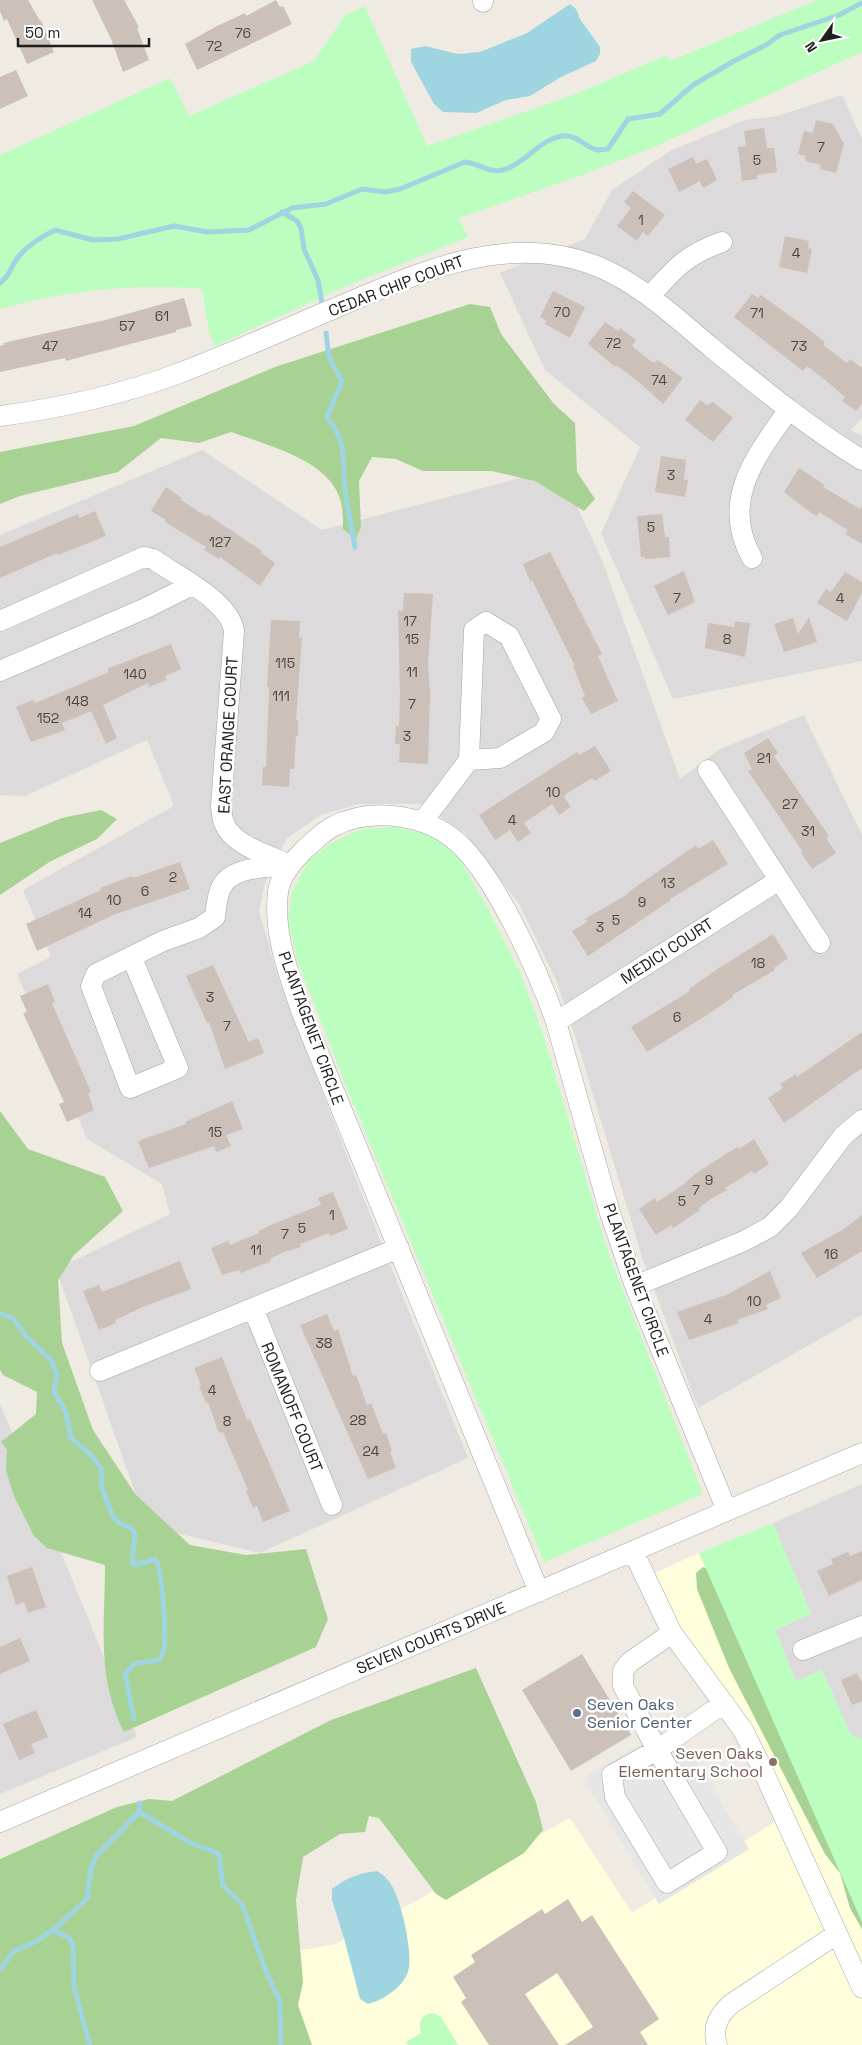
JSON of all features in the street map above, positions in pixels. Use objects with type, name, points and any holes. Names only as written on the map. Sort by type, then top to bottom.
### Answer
[{"type":"street","points":[[650,296],[675,268],[689,256],[722,242]]},
{"type":"street","name":"CEDAR CHIP COURT","points":[[0,416],[87,401],[128,391],[228,354],[421,273],[456,261],[484,255],[536,252],[580,260],[601,268],[650,296],[788,411],[862,460]]},
{"type":"street","points":[[752,558],[742,533],[740,495],[751,468],[788,411]]},
{"type":"street","name":"EAST ORANGE COURT","points":[[0,620],[144,556],[153,559],[218,604],[233,622],[234,631],[221,807],[224,823],[232,835],[243,844],[290,865]]},
{"type":"street","points":[[0,672],[146,608],[192,585]]},
{"type":"street","points":[[423,821],[468,760],[474,630],[486,622],[509,636],[551,719],[544,732],[500,758],[468,760]]},
{"type":"street","points":[[708,770],[820,943]]},
{"type":"street","name":"PLANTAGENET CIRCLE","points":[[539,1592],[302,1013],[279,942],[278,890],[290,865],[330,828],[346,821],[376,816],[410,818],[423,821],[451,837],[466,850],[480,868],[512,923],[546,994],[556,1022],[610,1213],[635,1286],[726,1511]]},
{"type":"street","points":[[132,958],[178,1068],[130,1088],[91,986],[96,974],[132,958],[163,941],[199,928],[215,917],[220,889],[228,878],[238,872],[290,865]]},
{"type":"street","name":"MEDICI COURT","points":[[556,1022],[779,880]]},
{"type":"street","points":[[635,1286],[744,1241],[770,1227],[789,1208],[843,1136],[862,1120]]},
{"type":"street","points":[[100,1371],[399,1248]]},
{"type":"street","name":"ROMANOFF COURT","points":[[252,1308],[332,1506]]},
{"type":"street","name":"SEVEN COURTS DRIVE","points":[[0,1822],[862,1453]]},
{"type":"street","points":[[633,1551],[672,1633],[743,1730],[862,1988]]},
{"type":"street","points":[[803,1650],[862,1626]]},
{"type":"street","points":[[672,1633],[630,1662],[623,1671],[623,1686],[657,1750],[717,1852],[667,1883],[615,1797],[612,1775],[657,1750],[724,1703]]},
{"type":"street","points":[[717,2045],[714,2036],[715,2025],[721,2013],[731,2004],[837,1934]]},
{"type":"shaded area","points":[[842,95],[862,139],[862,418],[851,430],[862,436],[862,661],[673,699],[601,533],[640,447],[545,370],[500,273],[585,239],[612,190],[670,151],[745,120],[777,116]]},
{"type":"shaded area","points":[[202,450],[322,530],[536,474],[572,496],[602,560],[680,779],[720,749],[804,715],[862,835],[862,1315],[698,1408],[642,1257],[557,982],[519,904],[464,832],[420,804],[358,804],[321,815],[287,838],[265,883],[259,911],[278,977],[359,1187],[468,1458],[260,1553],[147,1526],[56,1269],[170,1214],[162,1184],[87,1139],[17,974],[51,957],[23,890],[174,806],[147,740],[25,796],[0,795],[0,535]]},
{"type":"shaded area","points":[[0,1404],[137,1737],[0,1794]]},
{"type":"shaded area","points":[[862,1484],[862,1739],[851,1735],[822,1670],[796,1681],[775,1630],[811,1614],[773,1523]]},
{"type":"shaded area","name":"Seven Oaks Elementary School","points":[[699,1553],[862,1922],[862,2045],[266,2045],[230,1963],[336,1944],[570,1818],[632,1913],[779,1819],[732,1705],[675,1628],[648,1576]]},
{"type":"shaded area","points":[[674,1724],[749,1849],[659,1904],[583,1778]]},
{"type":"green space","points":[[817,0],[862,0],[862,52],[656,146],[585,174],[459,218],[468,237],[344,287],[215,346],[209,332],[202,289],[151,287],[100,290],[49,297],[0,309],[0,155],[170,78],[189,116],[314,61],[345,15],[365,6],[427,146],[573,95],[667,55],[670,61]]},
{"type":"green space","points":[[470,304],[490,307],[501,334],[554,404],[575,423],[577,472],[595,499],[584,511],[535,481],[492,471],[423,471],[396,459],[372,457],[359,481],[361,527],[356,539],[343,529],[341,502],[335,487],[325,475],[295,456],[231,432],[199,443],[161,438],[118,472],[20,496],[0,504],[0,452],[134,426],[275,367]]},
{"type":"green space","points":[[101,810],[117,819],[97,839],[51,861],[0,895],[0,843],[62,818]]},
{"type":"green space","points":[[395,827],[431,835],[459,858],[486,905],[521,974],[544,1037],[608,1252],[703,1494],[544,1562],[346,1086],[297,960],[288,919],[292,892],[309,860],[331,843],[361,829]]},
{"type":"green space","points":[[0,1111],[28,1149],[105,1177],[123,1211],[74,1255],[58,1280],[62,1343],[93,1430],[136,1495],[190,1545],[246,1555],[306,1549],[328,1619],[316,1647],[124,1732],[109,1691],[106,1670],[104,1650],[105,1565],[47,1548],[34,1536],[14,1496],[6,1471],[7,1450],[1,1442],[36,1414],[37,1392],[3,1375],[0,1370]]},
{"type":"green space","points":[[773,1523],[811,1614],[775,1630],[796,1681],[822,1670],[851,1735],[862,1739],[862,1922],[699,1553]]},
{"type":"green space","points":[[703,1567],[714,1572],[862,1868],[862,1929],[850,1908],[840,1873],[825,1854],[729,1668],[697,1589],[696,1573]]},
{"type":"green space","points":[[476,1668],[536,1802],[543,1830],[524,1853],[446,1900],[436,1894],[379,1818],[369,1816],[365,1832],[340,1834],[303,1857],[296,1900],[303,1982],[298,2005],[312,2045],[0,2045],[0,1859],[117,1807],[149,1799],[172,1801],[331,1720]]},
{"type":"green space","points":[[434,2013],[441,2017],[458,2045],[408,2045],[406,2042],[421,2033],[420,2022],[423,2017]]},
{"type":"water","points":[[570,4],[576,9],[580,19],[600,47],[600,54],[596,61],[561,77],[530,96],[506,100],[476,113],[443,112],[434,104],[411,62],[411,49],[425,46],[458,54],[480,52],[527,33]]},
{"type":"water","points":[[377,1871],[391,1884],[400,1906],[409,1947],[409,1967],[404,1980],[394,1991],[368,2004],[360,1999],[332,1900],[332,1889],[353,1877]]},
{"type":"building","points":[[0,0],[28,0],[41,20],[54,52],[27,64],[7,19],[4,21],[0,11]]},
{"type":"building","points":[[92,0],[124,0],[139,27],[137,28],[149,60],[123,72],[111,39]]},
{"type":"building","points":[[276,0],[280,7],[283,6],[292,24],[197,70],[185,44],[215,27],[245,13],[246,16]]},
{"type":"building","points":[[16,70],[28,96],[0,109],[0,77]]},
{"type":"building","points":[[816,120],[833,124],[844,144],[836,173],[820,169],[821,165],[805,161],[806,156],[798,154],[804,131],[813,133]]},
{"type":"building","points":[[764,128],[767,148],[774,148],[777,172],[757,175],[757,179],[742,181],[738,147],[746,146],[744,131]]},
{"type":"building","points":[[693,157],[696,164],[707,159],[717,180],[703,188],[700,181],[679,192],[668,169]]},
{"type":"building","points":[[633,191],[665,215],[648,236],[643,232],[637,241],[617,226],[631,208],[624,202]]},
{"type":"building","points":[[785,236],[809,241],[808,248],[812,249],[807,273],[779,267]]},
{"type":"building","points":[[553,291],[585,307],[570,338],[545,324],[546,321],[540,317]]},
{"type":"building","points":[[752,294],[758,298],[761,295],[804,326],[825,342],[823,345],[847,363],[850,359],[862,368],[862,403],[856,411],[842,401],[845,397],[807,366],[803,371],[734,317]]},
{"type":"building","points":[[184,298],[192,326],[66,361],[65,358],[0,372],[0,346],[4,345],[3,343],[105,320]]},
{"type":"building","points":[[605,322],[618,331],[620,328],[636,340],[632,346],[653,363],[658,360],[683,378],[663,404],[639,382],[616,365],[615,367],[588,344]]},
{"type":"building","points":[[700,400],[707,405],[713,402],[733,418],[713,442],[685,420]]},
{"type":"building","points":[[661,456],[686,460],[684,480],[688,480],[685,497],[655,492]]},
{"type":"building","points":[[799,468],[825,485],[823,487],[860,509],[862,506],[862,544],[845,534],[848,530],[819,512],[817,516],[810,512],[784,492]]},
{"type":"building","points":[[166,487],[182,498],[181,500],[207,517],[208,515],[262,551],[261,553],[275,563],[260,586],[220,557],[219,559],[204,550],[206,547],[165,522],[166,520],[151,511]]},
{"type":"building","points":[[95,511],[106,536],[58,555],[57,553],[0,578],[0,547],[78,514],[80,518]]},
{"type":"building","points":[[662,514],[665,537],[669,537],[670,557],[645,559],[645,557],[641,557],[637,516]]},
{"type":"building","points":[[550,552],[602,654],[598,656],[618,701],[591,714],[582,698],[585,696],[573,666],[575,666],[523,564]]},
{"type":"building","points":[[684,571],[695,602],[668,615],[654,586]]},
{"type":"building","points":[[845,572],[862,582],[862,593],[847,621],[817,603],[826,589],[831,592]]},
{"type":"building","points":[[404,593],[433,594],[428,663],[430,695],[428,764],[399,762],[400,744],[395,744],[396,726],[399,726],[400,695],[398,610],[403,611]]},
{"type":"building","points":[[809,617],[817,642],[784,652],[774,624],[793,618],[798,634]]},
{"type":"building","points":[[271,620],[300,621],[299,638],[302,638],[296,720],[298,720],[298,736],[296,736],[294,769],[290,769],[289,787],[262,785],[263,767],[266,767],[269,687],[267,687]]},
{"type":"building","points":[[735,621],[750,623],[745,657],[705,648],[708,623],[734,627]]},
{"type":"building","points":[[171,644],[181,669],[165,676],[167,680],[149,687],[148,683],[103,705],[117,738],[106,744],[91,711],[62,723],[65,730],[31,742],[16,707],[33,700],[35,703],[109,672],[107,669]]},
{"type":"building","points":[[768,738],[778,753],[774,756],[829,836],[826,838],[836,853],[812,869],[801,853],[803,852],[748,771],[752,769],[744,753]]},
{"type":"building","points":[[595,746],[611,771],[594,781],[592,778],[566,794],[564,797],[571,807],[559,815],[552,804],[524,823],[531,833],[518,842],[510,830],[495,840],[479,815],[577,752],[579,755]]},
{"type":"building","points":[[713,840],[728,864],[670,899],[588,956],[572,931],[587,922],[585,919],[628,894],[696,845],[698,849]]},
{"type":"building","points":[[180,862],[190,889],[113,915],[37,951],[26,924],[101,890],[100,888],[132,876],[133,878]]},
{"type":"building","points":[[773,934],[788,958],[774,968],[775,970],[732,995],[733,997],[707,1015],[647,1052],[631,1027],[690,991],[689,989],[716,970]]},
{"type":"building","points":[[213,965],[249,1042],[258,1038],[264,1053],[225,1069],[209,1022],[207,1023],[186,976]]},
{"type":"building","points":[[48,984],[55,1002],[52,1003],[91,1092],[88,1093],[94,1110],[67,1122],[59,1104],[64,1102],[23,1013],[27,1012],[20,996]]},
{"type":"building","points":[[862,1032],[862,1068],[784,1123],[768,1098],[783,1088],[780,1084],[796,1074],[797,1077]]},
{"type":"building","points":[[232,1101],[243,1129],[226,1135],[231,1146],[216,1152],[214,1146],[149,1168],[138,1141],[186,1124],[185,1122]]},
{"type":"building","points":[[754,1139],[769,1164],[754,1174],[752,1171],[725,1188],[727,1190],[712,1198],[699,1208],[700,1210],[673,1228],[671,1225],[656,1235],[639,1209],[655,1198],[657,1202],[683,1185],[695,1174],[737,1147],[739,1149]]},
{"type":"building","points":[[333,1192],[348,1229],[330,1236],[329,1233],[300,1244],[301,1247],[284,1252],[270,1259],[271,1261],[241,1273],[239,1270],[222,1275],[211,1248],[228,1241],[230,1245],[259,1233],[258,1231],[273,1224],[321,1205],[318,1198]]},
{"type":"building","points":[[862,1215],[862,1251],[817,1278],[801,1253],[844,1229]]},
{"type":"building","points":[[180,1261],[191,1289],[145,1306],[115,1320],[116,1323],[99,1330],[83,1291],[99,1285],[102,1292]]},
{"type":"building","points":[[770,1271],[781,1298],[766,1305],[768,1309],[737,1320],[739,1323],[689,1340],[677,1312],[726,1295]]},
{"type":"building","points":[[327,1314],[334,1331],[338,1329],[353,1376],[356,1375],[367,1405],[371,1403],[383,1434],[386,1433],[392,1451],[390,1452],[396,1468],[368,1479],[300,1325]]},
{"type":"building","points":[[222,1357],[247,1420],[250,1419],[290,1511],[263,1522],[257,1506],[253,1508],[246,1491],[248,1490],[223,1432],[219,1433],[208,1402],[206,1403],[199,1386],[201,1385],[194,1368]]},
{"type":"building","points":[[862,1551],[862,1580],[829,1596],[817,1571],[833,1564],[831,1559],[848,1552],[850,1556]]},
{"type":"building","points":[[32,1567],[46,1607],[28,1613],[24,1602],[16,1605],[7,1576]]},
{"type":"building","points":[[20,1638],[30,1661],[0,1674],[0,1647]]},
{"type":"building","name":"Seven Oaks Senior Center","points":[[582,1654],[631,1735],[571,1771],[522,1690]]},
{"type":"building","points":[[857,1673],[862,1683],[862,1701],[852,1705],[841,1680]]},
{"type":"building","points":[[36,1710],[48,1737],[31,1744],[35,1753],[19,1760],[3,1724]]},
{"type":"building","points":[[568,1899],[582,1922],[592,1915],[659,2019],[640,2032],[648,2045],[565,2045],[593,2027],[557,1973],[525,1994],[559,2045],[489,2045],[461,2002],[466,1998],[453,1977],[475,1962],[471,1955],[542,1909],[545,1914]]},
{"type":"waterway","points":[[0,283],[6,278],[16,260],[24,251],[39,239],[55,230],[93,240],[118,239],[174,226],[207,232],[249,230],[292,208],[326,204],[362,189],[385,192],[400,189],[465,162],[495,171],[506,169],[540,146],[562,136],[576,138],[597,150],[608,149],[628,119],[660,114],[693,85],[766,45],[780,35],[839,15],[862,3]]},
{"type":"waterway","points":[[282,212],[297,221],[301,228],[304,249],[318,280],[322,303]]},
{"type":"waterway","points":[[326,333],[329,357],[342,381],[327,417],[338,435],[343,451],[346,496],[355,547]]},
{"type":"waterway","points":[[0,1314],[13,1318],[25,1335],[51,1360],[57,1374],[54,1392],[66,1412],[71,1438],[91,1455],[101,1468],[102,1488],[113,1517],[121,1524],[130,1527],[135,1534],[132,1563],[135,1565],[155,1559],[158,1565],[163,1602],[164,1649],[159,1660],[134,1664],[125,1674],[134,1719]]},
{"type":"waterway","points":[[0,1970],[14,1951],[37,1941],[53,1930],[87,1899],[91,1869],[96,1856],[139,1812],[140,1803]]},
{"type":"waterway","points":[[139,1812],[189,1842],[219,1854],[223,1886],[242,1904],[267,1974],[280,2001],[281,2045]]},
{"type":"waterway","points":[[53,1930],[69,1938],[73,1945],[74,1987],[90,2045]]},
{"type":"place","name":"Seven Oaks Senior Center","points":[[577,1713]]},
{"type":"place","name":"Seven Oaks Elementary School","points":[[773,1762]]}]
